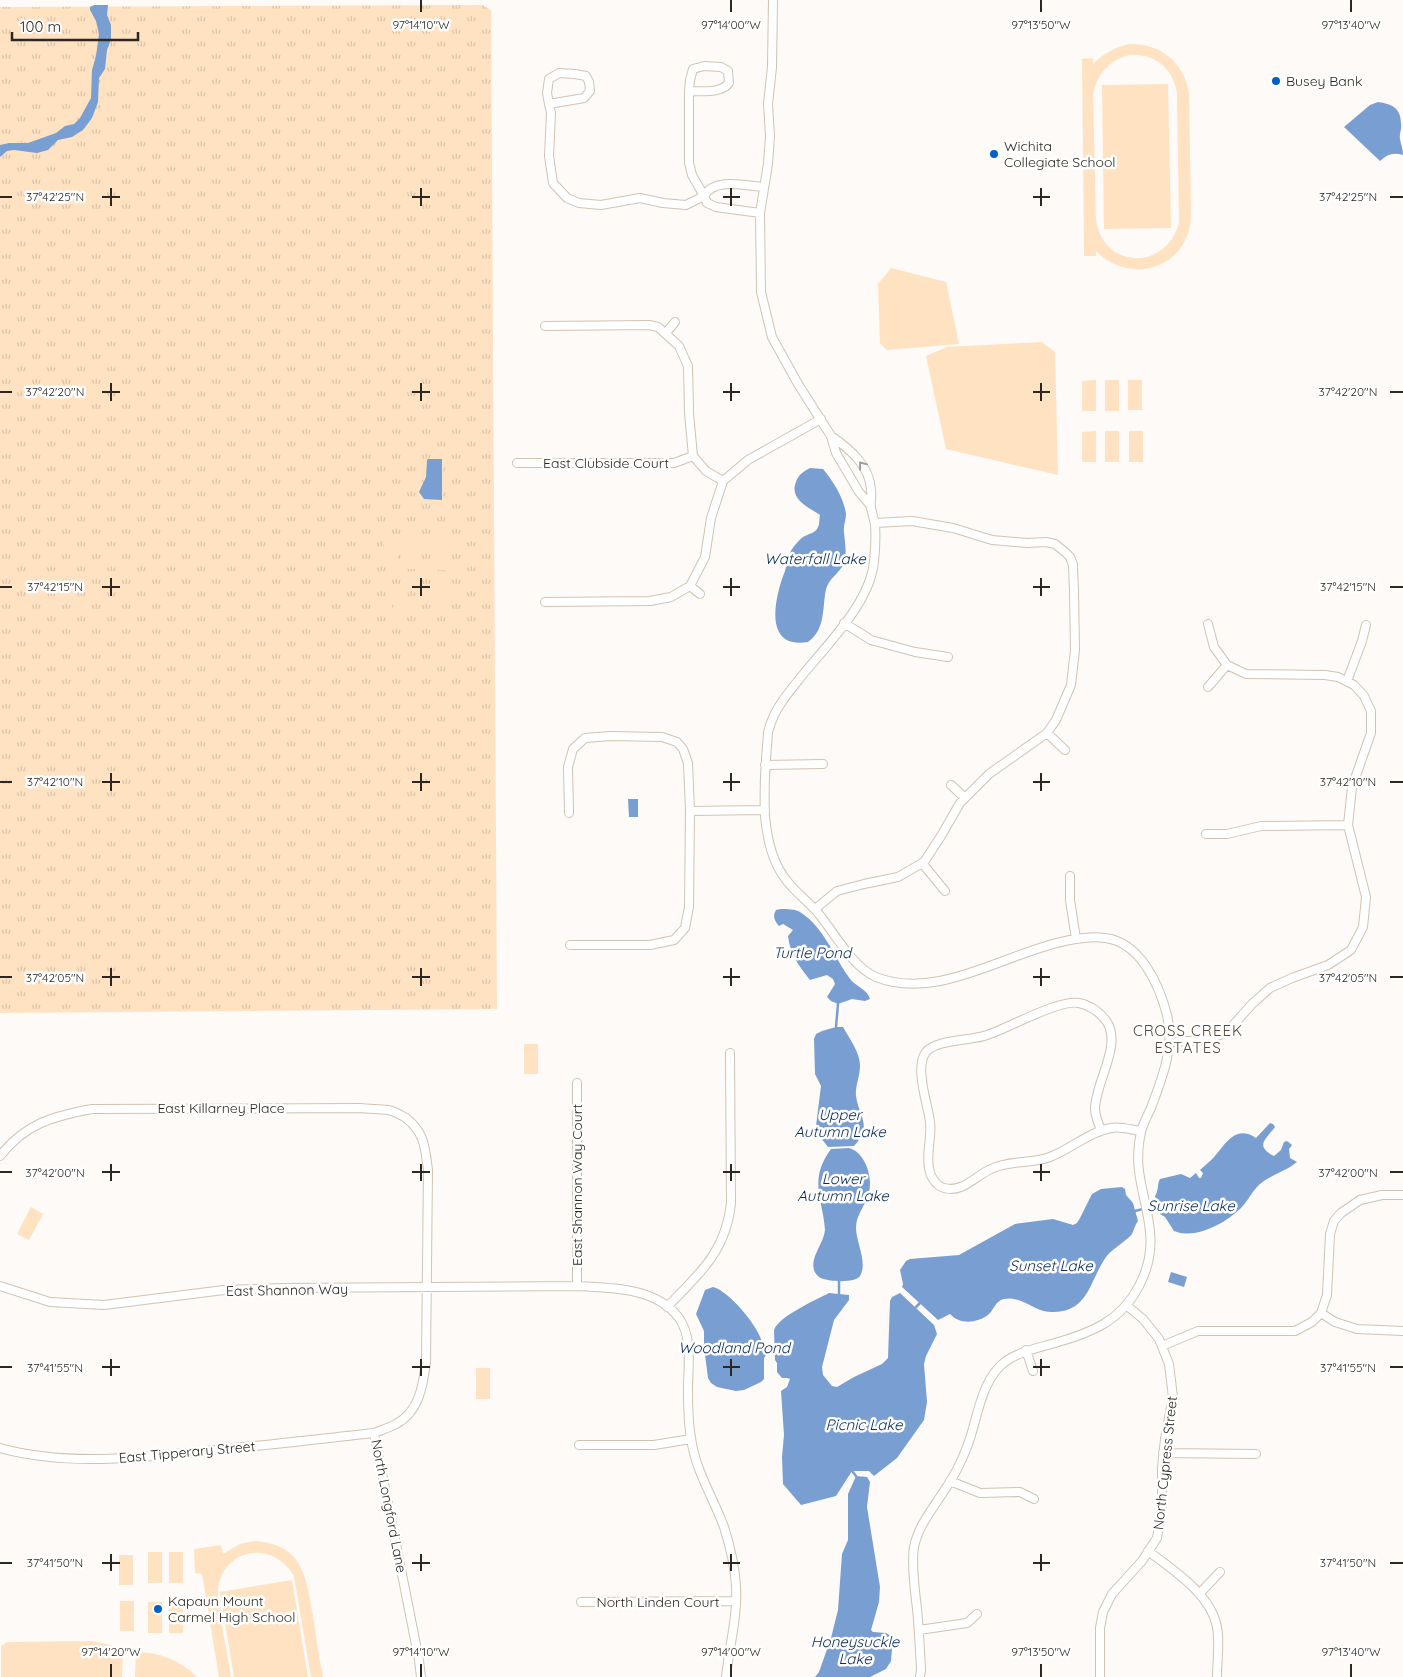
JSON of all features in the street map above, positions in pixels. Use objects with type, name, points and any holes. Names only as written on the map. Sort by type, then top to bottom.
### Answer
[{"type":"street","points":[[773,0],[772,67],[768,104],[770,136],[768,164],[760,213],[761,292],[772,337],[798,384],[831,436],[836,453],[859,492],[870,506]]},
{"type":"street","points":[[689,91],[724,88],[729,83],[728,71],[721,67],[704,66],[693,69],[689,91],[689,163],[692,175],[707,203],[716,207],[760,213]]},
{"type":"street","points":[[549,104],[584,98],[590,91],[590,82],[586,76],[559,73],[549,79],[547,93],[549,104],[551,113],[549,156],[553,183],[567,198],[579,203],[601,205],[640,198],[686,205],[704,196],[708,190],[722,184],[764,187]]},
{"type":"street","points":[[666,333],[675,322]]},
{"type":"street","points":[[545,326],[649,325],[666,333],[679,346],[688,366],[689,413],[693,456],[706,471],[723,481]]},
{"type":"street","points":[[546,602],[650,601],[671,596],[690,586],[705,557],[711,518],[723,481],[748,460],[821,419]]},
{"type":"street","points":[[831,436],[845,446],[860,461],[868,473],[871,488],[870,506],[875,523],[873,570],[860,602],[783,700],[769,728],[765,765],[765,810],[766,832],[773,859],[786,881],[815,909],[860,967],[873,976],[896,982],[924,984],[956,977],[1029,951],[1076,939],[1108,938],[1128,947],[1143,961],[1163,1000],[1169,1021],[1170,1042],[1164,1073],[1141,1131],[1138,1159],[1141,1185],[1151,1231],[1150,1258],[1145,1274],[1137,1291],[1121,1312],[1096,1330],[1060,1342],[1026,1350],[1002,1364],[989,1382],[978,1410],[967,1448],[950,1481],[924,1520],[914,1549],[920,1677]]},
{"type":"street","name":"East Clubside Court","points":[[517,463],[674,463],[693,456]]},
{"type":"street","points":[[815,909],[837,891],[898,878],[922,863],[942,836],[960,803],[989,774],[1047,733],[1056,720],[1071,685],[1074,659],[1073,566],[1066,552],[1055,544],[1046,542],[1027,543],[992,540],[953,528],[912,522],[875,523]]},
{"type":"street","points":[[690,586],[700,594]]},
{"type":"street","points":[[844,623],[870,640],[915,652],[948,657]]},
{"type":"street","points":[[1170,1042],[1207,1040],[1227,1032],[1252,1004],[1270,988],[1328,965],[1351,950],[1363,927],[1366,897],[1348,825],[1352,787],[1371,733],[1371,711],[1364,696],[1354,685],[1338,677],[1325,675],[1246,674],[1227,665],[1214,647],[1208,624]]},
{"type":"street","points":[[1347,681],[1366,625]]},
{"type":"street","points":[[1208,687],[1227,665]]},
{"type":"street","points":[[1047,733],[1065,750]]},
{"type":"street","points":[[569,812],[568,767],[573,749],[585,738],[610,736],[662,737],[677,742],[683,749],[688,763],[690,811],[689,907],[685,928],[674,940],[650,945],[570,945]]},
{"type":"street","points":[[765,765],[822,764]]},
{"type":"street","points":[[951,785],[966,798]]},
{"type":"street","points":[[690,811],[765,810]]},
{"type":"street","points":[[1206,834],[1227,834],[1261,826],[1348,825]]},
{"type":"street","points":[[922,863],[944,891]]},
{"type":"street","points":[[1070,876],[1070,900],[1076,939]]},
{"type":"street","points":[[1101,1131],[1094,1111],[1097,1092],[1108,1060],[1112,1036],[1107,1022],[1096,1011],[1078,1003],[1053,1007],[986,1036],[936,1046],[926,1052],[922,1064],[922,1077],[930,1124],[929,1168],[935,1182],[942,1188],[955,1190],[992,1168],[1050,1157],[1101,1131],[1113,1127],[1141,1131]]},
{"type":"street","points":[[726,1677],[736,1602],[733,1559],[723,1526],[706,1490],[695,1459],[688,1408],[688,1345],[685,1329],[678,1317],[668,1308],[711,1260],[724,1237],[730,1217],[730,1053]]},
{"type":"street","name":"East Shannon Way Court","points":[[577,1083],[577,1286]]},
{"type":"street","name":"East Killarney Place","points":[[0,1156],[9,1144],[35,1124],[63,1114],[92,1109],[360,1108],[390,1110],[403,1116],[410,1122]]},
{"type":"street","name":"North Longford Lane","points":[[410,1122],[419,1131],[425,1145],[428,1170],[426,1362],[423,1388],[414,1408],[398,1424],[374,1433],[420,1660],[421,1677]]},
{"type":"street","points":[[1162,1346],[1198,1331],[1295,1332],[1312,1322],[1321,1313],[1327,1295],[1330,1234],[1334,1221],[1341,1213],[1360,1200],[1382,1195],[1403,1195]]},
{"type":"street","name":"East Shannon Way","points":[[0,1286],[50,1302],[104,1305],[224,1290],[577,1286],[619,1288],[642,1294],[668,1308]]},
{"type":"street","name":"North Cypress Street","points":[[1100,1677],[1100,1628],[1103,1612],[1112,1594],[1142,1561],[1157,1538],[1162,1507],[1163,1453],[1173,1398],[1169,1364],[1159,1339],[1143,1319],[1126,1305]]},
{"type":"street","points":[[1321,1313],[1335,1322],[1357,1329],[1403,1331]]},
{"type":"street","points":[[1026,1350],[1033,1371]]},
{"type":"street","name":"East Tipperary Street","points":[[0,1448],[65,1458],[124,1459],[374,1433]]},
{"type":"street","points":[[579,1445],[654,1444],[691,1438]]},
{"type":"street","points":[[1163,1453],[1256,1454]]},
{"type":"street","points":[[950,1481],[980,1493],[1020,1492],[1034,1499]]},
{"type":"street","points":[[1148,1552],[1188,1581],[1212,1612],[1217,1628],[1217,1677]]},
{"type":"street","points":[[1198,1594],[1220,1572]]},
{"type":"street","name":"North Linden Court","points":[[581,1602],[736,1602]]},
{"type":"street","points":[[919,1630],[967,1623],[977,1614]]},
{"type":"green space","points":[[482,5],[491,10],[497,1009],[0,1013],[0,7]]},
{"type":"green space","points":[[1129,44],[1151,47],[1169,56],[1182,72],[1189,93],[1191,215],[1188,233],[1181,248],[1170,259],[1157,266],[1142,269],[1126,268],[1110,262],[1096,251],[1096,256],[1084,256],[1082,59],[1093,58],[1093,64],[1114,49]],"holes":[[[1129,55],[1138,55],[1155,60],[1161,64],[1167,69],[1175,84],[1177,93],[1179,223],[1172,239],[1161,250],[1149,256],[1135,258],[1121,255],[1110,248],[1101,236],[1096,219],[1093,95],[1097,81],[1109,65]]]},
{"type":"green space","points":[[1168,84],[1171,228],[1104,229],[1102,85]]},
{"type":"green space","points":[[891,268],[946,282],[959,344],[887,350],[880,343],[878,284]]},
{"type":"green space","points":[[1042,342],[1055,352],[1058,475],[946,449],[926,356],[947,347]]},
{"type":"green space","points":[[1096,380],[1096,411],[1082,411],[1082,381]]},
{"type":"green space","points":[[1105,380],[1119,380],[1119,411],[1105,411]]},
{"type":"green space","points":[[1128,380],[1142,380],[1142,410],[1128,410]]},
{"type":"green space","points":[[1096,431],[1096,462],[1082,462],[1082,432]]},
{"type":"green space","points":[[1105,431],[1119,431],[1119,462],[1105,462]]},
{"type":"green space","points":[[1129,431],[1143,431],[1143,462],[1129,462]]},
{"type":"green space","points":[[384,537],[398,538],[397,568],[383,567]]},
{"type":"green space","points":[[407,538],[421,539],[420,569],[406,569]]},
{"type":"green space","points":[[435,539],[449,540],[448,570],[434,570]]},
{"type":"green space","points":[[394,584],[408,585],[407,615],[393,614]]},
{"type":"green space","points":[[433,586],[447,586],[446,616],[432,616]]},
{"type":"green space","points":[[524,1044],[538,1044],[538,1074],[524,1074]]},
{"type":"green space","points":[[31,1207],[43,1214],[29,1240],[17,1234]]},
{"type":"green space","points":[[476,1368],[490,1368],[490,1399],[476,1399]]},
{"type":"green space","points":[[254,1541],[270,1543],[283,1548],[299,1565],[308,1588],[323,1677],[311,1677],[294,1576],[288,1567],[271,1555],[252,1553],[232,1562],[222,1574],[220,1581],[218,1601],[231,1677],[219,1677],[202,1574],[195,1573],[194,1549],[221,1545],[223,1554],[240,1544]]},
{"type":"green space","points":[[148,1552],[162,1552],[162,1583],[148,1583]]},
{"type":"green space","points":[[169,1552],[183,1552],[183,1583],[169,1583]]},
{"type":"green space","points":[[119,1555],[133,1555],[133,1585],[119,1585]]},
{"type":"green space","points":[[292,1580],[308,1677],[234,1677],[220,1592]]},
{"type":"green space","points":[[120,1601],[134,1601],[134,1631],[120,1631]]},
{"type":"green space","points":[[148,1602],[162,1602],[162,1633],[148,1633]]},
{"type":"green space","points":[[169,1602],[183,1602],[183,1633],[169,1633]]},
{"type":"green space","points":[[93,1641],[123,1648],[122,1677],[1,1677],[1,1646],[7,1642]]},
{"type":"green space","points":[[136,1652],[145,1652],[169,1658],[184,1666],[197,1677],[135,1677]]},
{"type":"water","points":[[94,5],[108,5],[107,15],[111,25],[111,39],[107,50],[105,69],[99,78],[98,102],[92,118],[83,130],[72,137],[58,140],[48,150],[37,153],[7,151],[0,157],[0,145],[28,143],[56,133],[65,126],[74,124],[80,118],[91,98],[92,70],[99,34],[96,21],[90,10],[90,7]]},
{"type":"water","points":[[1378,102],[1395,108],[1399,114],[1403,151],[1403,155],[1391,154],[1380,161],[1344,127],[1370,105]]},
{"type":"water","points":[[428,459],[442,459],[442,500],[424,499],[419,492],[426,477]]},
{"type":"water","name":"Waterfall Lake","points":[[810,468],[823,469],[834,484],[843,502],[846,514],[844,530],[846,548],[844,563],[826,589],[821,625],[818,631],[808,642],[793,642],[784,638],[778,630],[776,607],[781,582],[791,551],[802,538],[816,531],[819,524],[820,515],[805,506],[795,493],[798,477]]},
{"type":"water","points":[[628,799],[638,799],[638,817],[629,817]]},
{"type":"water","name":"Turtle Pond","points":[[776,910],[798,911],[816,926],[851,980],[867,993],[870,999],[865,1001],[852,999],[838,1004],[827,997],[835,984],[833,979],[827,975],[810,980],[793,954],[788,936],[793,930],[783,924],[779,926],[775,921],[774,915]]},
{"type":"water","name":"Upper Autumn Lake","points":[[836,1027],[843,1027],[854,1045],[860,1061],[856,1096],[864,1127],[860,1139],[854,1146],[828,1147],[817,1133],[816,1126],[821,1086],[815,1074],[814,1039],[816,1034]]},
{"type":"water","name":"Sunrise Lake","points":[[1270,1123],[1275,1127],[1265,1139],[1263,1146],[1265,1149],[1274,1156],[1281,1150],[1284,1142],[1287,1141],[1292,1145],[1289,1149],[1290,1158],[1297,1162],[1260,1184],[1235,1214],[1219,1224],[1200,1232],[1182,1233],[1174,1231],[1165,1217],[1160,1214],[1155,1196],[1160,1179],[1181,1174],[1190,1178],[1196,1173],[1201,1178],[1203,1173],[1200,1170],[1232,1137],[1243,1133],[1256,1138]]},
{"type":"water","name":"Lower Autumn Lake","points":[[849,1148],[859,1154],[866,1166],[870,1179],[869,1192],[856,1223],[856,1234],[863,1265],[858,1278],[842,1281],[830,1280],[818,1276],[814,1271],[813,1265],[825,1230],[818,1180],[824,1160],[831,1149]]},
{"type":"water","name":"Sunset Lake","points":[[1122,1187],[1133,1203],[1138,1221],[1131,1236],[1106,1257],[1086,1294],[1073,1307],[1064,1311],[1051,1312],[1010,1298],[999,1302],[988,1315],[979,1320],[969,1322],[959,1320],[950,1314],[938,1320],[902,1287],[900,1270],[906,1261],[910,1259],[959,1255],[1015,1224],[1053,1219],[1073,1225],[1077,1223],[1092,1194],[1101,1189]]},
{"type":"water","points":[[1171,1272],[1187,1277],[1184,1287],[1168,1282]]},
{"type":"water","name":"Woodland Pond","points":[[713,1287],[727,1295],[742,1310],[755,1327],[762,1342],[766,1344],[767,1354],[764,1358],[764,1379],[744,1390],[736,1391],[717,1387],[708,1378],[704,1331],[696,1314],[705,1290]]},
{"type":"water","name":"Picnic Lake","points":[[829,1293],[849,1295],[849,1300],[834,1320],[822,1367],[823,1375],[832,1386],[837,1387],[882,1364],[888,1358],[890,1301],[892,1297],[900,1293],[934,1325],[937,1334],[924,1364],[927,1402],[924,1420],[897,1458],[874,1476],[869,1471],[852,1471],[836,1496],[801,1505],[783,1484],[782,1457],[784,1435],[781,1391],[787,1387],[790,1379],[782,1378],[777,1372],[774,1330],[790,1314]]},
{"type":"water","name":"Honeysuckle Lake","points":[[856,1476],[867,1477],[870,1482],[867,1507],[880,1587],[879,1602],[871,1630],[873,1632],[886,1633],[893,1637],[891,1661],[886,1669],[870,1677],[815,1677],[819,1672],[831,1638],[838,1610],[842,1554],[848,1540],[848,1494]]},
{"type":"waterway","points":[[836,1027],[838,1004]]},
{"type":"waterway","points":[[1135,1211],[1158,1205]]},
{"type":"waterway","points":[[839,1280],[839,1294]]},
{"type":"waterway","points":[[916,1307],[920,1303]]},
{"type":"waterway","points":[[767,1350],[775,1350]]},
{"type":"waterway","points":[[852,1471],[856,1476]]},
{"type":"place","name":"Busey Bank","points":[[1276,81]]},
{"type":"place","name":"Wichita Collegiate School","points":[[994,154]]},
{"type":"place","name":"Kapaun Mount Carmel High School","points":[[158,1609]]},
{"type":"district","name":"CROSS CREEK ESTATES","points":[[1188,1040]]}]
